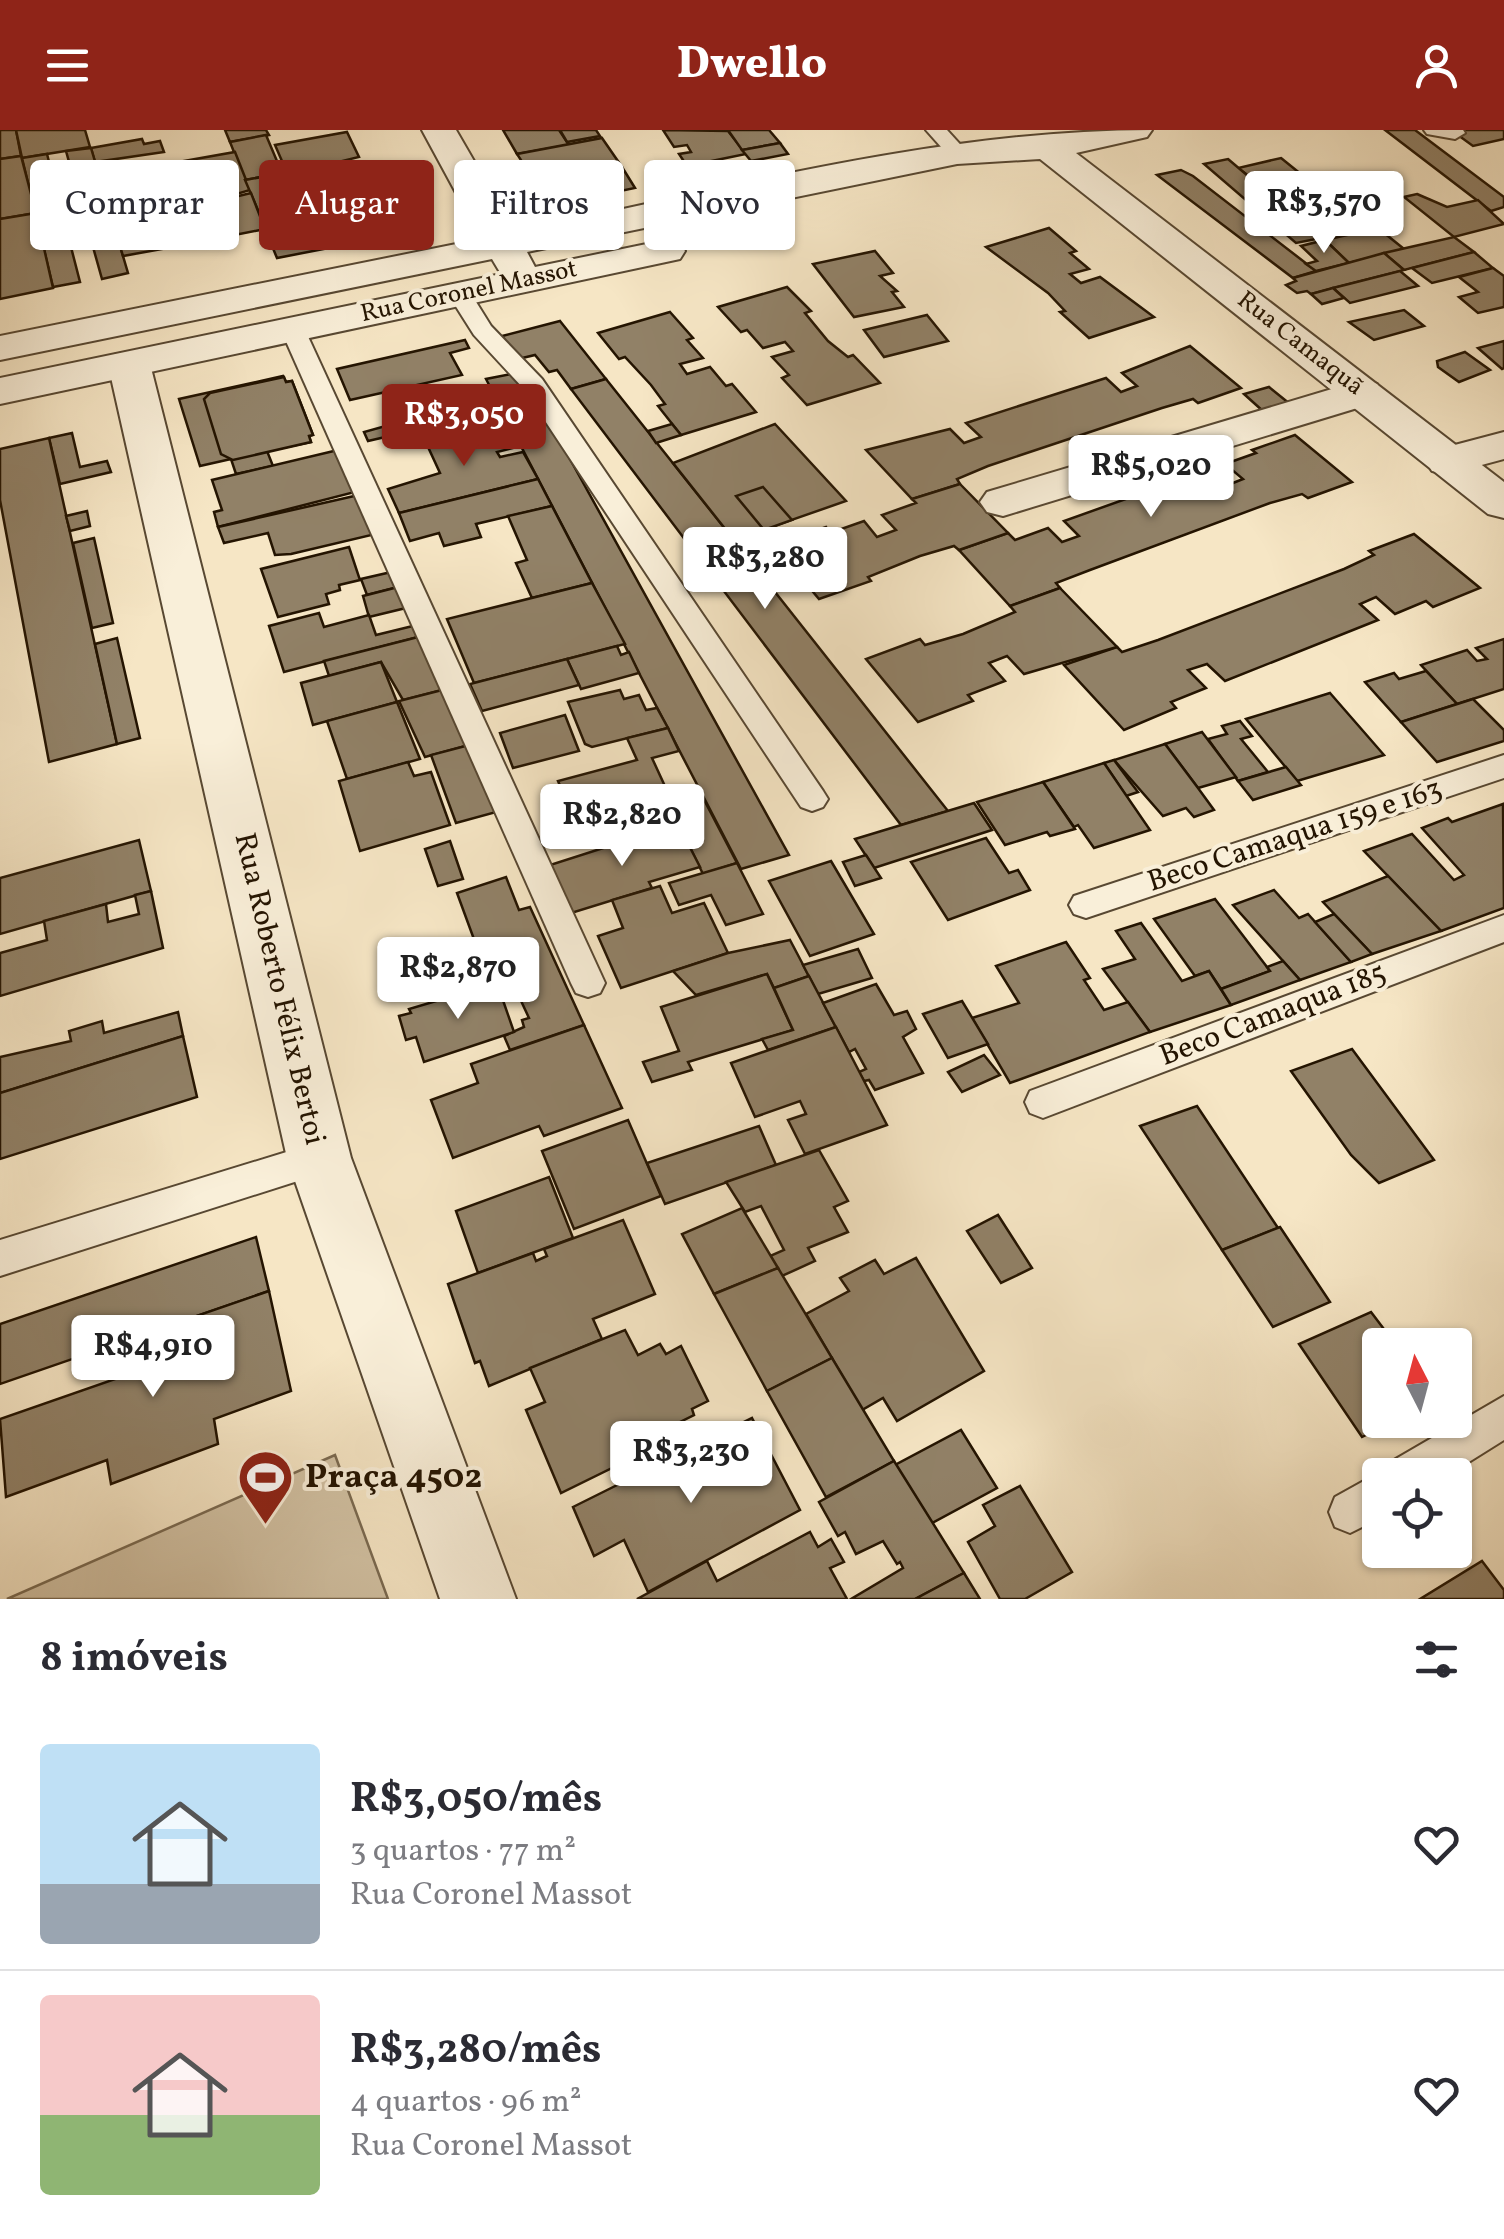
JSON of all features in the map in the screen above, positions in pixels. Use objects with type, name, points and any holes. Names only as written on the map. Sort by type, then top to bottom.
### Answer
[{"type":"street","points":[[438,130],[455,160]]},
{"type":"street","name":"Rua Coronel Massot","points":[[624,221],[951,157],[977,186],[1048,148],[1135,130]]},
{"type":"street","name":"Rua Camaquã","points":[[1048,148],[1504,504]]},
{"type":"street","name":"Rua Coronel Massot","points":[[0,348],[480,250]]},
{"type":"street","points":[[507,250],[524,281]]},
{"type":"street","name":"Rua Coronel Massot","points":[[0,392],[670,250]]},
{"type":"street","name":"Rua Roberto Félix Bertoi","points":[[129,364],[319,1158],[478,1599]]},
{"type":"street","points":[[1002,502],[1362,393]]},
{"type":"street","points":[[1448,460],[1504,444]]},
{"type":"lane","points":[[460,294],[482,330],[533,384],[812,799]]},
{"type":"lane","points":[[293,330],[588,983]]},
{"type":"lane","name":"Beco Camaqua 159 e 163","points":[[1086,905],[1504,766]]},
{"type":"lane","name":"Beco Camaqua 185","points":[[1043,1102],[1504,928]]},
{"type":"lane","points":[[0,1258],[319,1158]]},
{"type":"lane","points":[[1436,1458],[1504,1416]]},
{"type":"shaded area","name":"Praça 4502","points":[[335,1455],[388,1599],[7,1599]]},
{"type":"building","points":[[0,130],[16,130],[21,156],[0,159]]},
{"type":"building","points":[[16,130],[85,130],[90,147],[22,158]]},
{"type":"building","points":[[225,130],[266,130],[269,135],[230,142]]},
{"type":"building","points":[[503,130],[559,130],[569,145],[517,154]]},
{"type":"building","points":[[560,130],[596,130],[600,136],[567,142]]},
{"type":"building","points":[[663,130],[728,131],[746,154],[716,160],[683,160],[679,154],[691,152],[687,145],[674,147]]},
{"type":"building","points":[[728,130],[769,130],[780,143],[742,150]]},
{"type":"building","points":[[1385,130],[1415,130],[1504,197],[1504,207],[1491,211]]},
{"type":"building","points":[[1451,130],[1504,130],[1504,139],[1473,146]]},
{"type":"building","points":[[347,132],[359,157],[282,160],[275,145]]},
{"type":"building","points":[[266,135],[277,160],[259,160],[259,177],[245,180],[230,142]]},
{"type":"building","points":[[602,138],[617,160],[521,160],[517,154]]},
{"type":"building","points":[[142,139],[144,144],[160,141],[164,152],[94,160],[91,148]]},
{"type":"building","points":[[780,143],[788,154],[750,160],[742,150]]},
{"type":"building","points":[[91,148],[95,160],[69,160],[66,151]]},
{"type":"building","points":[[235,152],[238,160],[190,160]]},
{"type":"building","points":[[47,154],[49,160],[30,160],[30,191],[22,158]]},
{"type":"building","points":[[21,156],[30,190],[30,214],[0,219],[0,159]]},
{"type":"building","points":[[1281,158],[1343,208],[1304,217],[1238,168]]},
{"type":"building","points":[[1228,159],[1321,238],[1296,243],[1204,164]]},
{"type":"building","points":[[239,162],[250,190],[239,193]]},
{"type":"building","points":[[624,170],[635,188],[624,190]]},
{"type":"building","points":[[1181,170],[1316,271],[1293,278],[1157,175]]},
{"type":"building","points":[[259,177],[259,213],[245,180]]},
{"type":"building","points":[[251,193],[259,214],[259,230],[239,234],[239,196]]},
{"type":"building","points":[[1417,194],[1447,207],[1478,200],[1504,224],[1454,237],[1404,197]]},
{"type":"building","points":[[30,214],[30,250],[44,250],[53,288],[0,299],[0,219]]},
{"type":"building","points":[[1049,228],[1076,251],[1070,253],[1089,269],[1070,274],[1081,283],[1100,277],[1154,317],[1089,338],[1060,312],[1065,311],[1048,293],[986,247]]},
{"type":"building","points":[[1378,228],[1404,249],[1349,263],[1325,240]]},
{"type":"building","points":[[1454,237],[1474,252],[1404,270],[1384,253]]},
{"type":"building","points":[[1325,240],[1349,263],[1316,271],[1306,264],[1317,261],[1301,246]]},
{"type":"building","points":[[44,250],[72,250],[80,282],[53,287]]},
{"type":"building","points":[[94,250],[121,250],[128,273],[102,279]]},
{"type":"building","points":[[121,250],[156,250],[123,256]]},
{"type":"building","points":[[274,250],[318,250],[277,258]]},
{"type":"building","points":[[875,251],[893,273],[880,276],[897,291],[892,292],[904,307],[854,317],[813,264]]},
{"type":"building","points":[[1474,252],[1493,268],[1432,283],[1412,268]]},
{"type":"building","points":[[1384,253],[1404,270],[1311,294],[1297,293],[1286,285],[1296,281],[1293,278]]},
{"type":"building","points":[[1493,268],[1504,276],[1504,307],[1478,313],[1459,297],[1478,292],[1459,277]]},
{"type":"building","points":[[1400,271],[1418,286],[1350,303],[1333,288]]},
{"type":"building","points":[[787,287],[811,311],[805,313],[828,341],[848,357],[853,355],[880,383],[807,405],[782,378],[789,375],[772,357],[793,351],[785,342],[763,348],[718,307]]},
{"type":"building","points":[[1333,288],[1344,298],[1322,304],[1311,294]]},
{"type":"building","points":[[1404,310],[1424,326],[1374,340],[1349,322]]},
{"type":"building","points":[[670,312],[693,338],[687,340],[703,358],[680,364],[687,374],[710,367],[726,386],[732,384],[756,412],[681,435],[658,406],[665,404],[651,385],[625,357],[619,359],[598,333]]},
{"type":"building","points":[[927,315],[948,341],[884,357],[864,330]]},
{"type":"building","points":[[560,321],[606,379],[571,389],[557,370],[549,372],[535,355],[518,359],[502,336]]},
{"type":"building","points":[[465,340],[469,348],[450,353],[462,375],[350,400],[337,369]]},
{"type":"building","points":[[1504,341],[1504,368],[1502,369],[1478,348]]},
{"type":"building","points":[[1190,346],[1241,388],[1198,403],[1193,399],[1162,408],[988,466],[957,479],[960,484],[912,499],[866,450],[950,429],[964,443],[981,437],[966,423],[1106,378],[1121,392],[1137,386],[1122,373]]},
{"type":"building","points":[[1465,352],[1490,370],[1459,382],[1438,367],[1437,361]]},
{"type":"building","points":[[511,374],[528,383],[789,855],[741,869],[486,379]]},
{"type":"building","points":[[283,376],[286,382],[292,381],[313,435],[309,436],[311,442],[267,451],[273,466],[236,474],[231,459],[200,466],[179,399]]},
{"type":"building","points":[[284,377],[286,382],[292,381],[313,435],[309,436],[311,442],[233,460],[221,454],[204,399],[210,393]]},
{"type":"building","points":[[606,379],[948,811],[901,825],[571,389]]},
{"type":"building","points":[[489,386],[502,410],[368,441],[364,432],[461,405],[459,400],[472,397],[469,391]]},
{"type":"building","points":[[1269,387],[1290,404],[1264,412],[1244,394]]},
{"type":"building","points":[[502,410],[508,421],[483,427],[475,416]]},
{"type":"building","points":[[481,422],[490,441],[511,436],[517,447],[497,452],[500,457],[523,452],[538,479],[399,513],[388,489],[440,473],[423,436]]},
{"type":"building","points":[[672,424],[681,435],[656,443],[648,431]]},
{"type":"building","points":[[775,424],[846,501],[734,540],[673,463]]},
{"type":"building","points":[[72,433],[80,467],[107,461],[111,472],[60,484],[49,438]]},
{"type":"building","points":[[1295,435],[1352,482],[1308,498],[1302,494],[1270,503],[1056,583],[1060,588],[1010,606],[959,550],[1008,533],[1015,540],[1048,528],[1062,542],[1079,536],[1064,521],[1210,469],[1228,485],[1243,479],[1225,464]]},
{"type":"building","points":[[49,438],[117,744],[49,762],[0,500],[0,449]]},
{"type":"building","points":[[338,450],[355,492],[218,527],[214,512],[222,510],[212,480]]},
{"type":"building","points":[[538,479],[552,506],[476,524],[481,537],[444,546],[439,533],[410,541],[399,513]]},
{"type":"building","points":[[960,484],[1008,533],[959,550],[954,546],[920,556],[868,577],[871,581],[819,599],[774,545],[826,527],[830,533],[864,521],[877,537],[896,530],[882,515],[916,503],[912,499]]},
{"type":"building","points":[[763,487],[792,520],[764,530],[736,496]]},
{"type":"building","points":[[363,494],[380,533],[275,555],[268,533],[224,543],[218,527]]},
{"type":"building","points":[[552,506],[592,583],[532,598],[516,563],[527,560],[508,516]]},
{"type":"building","points":[[87,511],[90,526],[70,531],[66,516]]},
{"type":"building","points":[[1414,534],[1480,588],[1433,607],[1426,601],[1395,614],[1376,597],[1360,604],[1378,620],[1225,681],[1207,664],[1188,670],[1206,688],[1171,702],[1176,708],[1124,730],[1064,665],[1117,647],[1122,652],[1158,640],[1344,569],[1374,555],[1369,551]]},
{"type":"building","points":[[94,538],[113,623],[92,628],[73,543]]},
{"type":"building","points":[[349,547],[360,580],[339,585],[340,590],[326,594],[329,604],[278,617],[261,569]]},
{"type":"building","points":[[400,570],[406,585],[367,595],[361,579]]},
{"type":"building","points":[[592,583],[625,644],[474,683],[447,619]]},
{"type":"building","points":[[406,585],[414,606],[369,617],[363,596]]},
{"type":"building","points":[[1060,588],[1117,647],[1024,674],[1007,656],[989,663],[1005,681],[968,695],[973,701],[918,722],[866,659],[920,639],[925,645],[963,634],[1015,612],[1010,606]]},
{"type":"building","points":[[319,613],[324,627],[369,615],[376,635],[421,624],[426,635],[284,672],[269,626]]},
{"type":"building","points":[[426,635],[450,688],[403,700],[381,662],[329,676],[324,661]]},
{"type":"building","points":[[117,638],[140,738],[117,744],[95,644]]},
{"type":"building","points":[[1504,639],[1504,689],[1457,704],[1421,665],[1467,650],[1477,661],[1487,659],[1476,648]]},
{"type":"building","points":[[617,646],[621,655],[629,652],[639,673],[581,689],[567,659]]},
{"type":"building","points":[[567,659],[579,685],[482,711],[470,684]]},
{"type":"building","points":[[381,662],[397,702],[313,725],[301,683]]},
{"type":"building","points":[[1426,671],[1457,704],[1401,722],[1365,682],[1394,673],[1399,679]]},
{"type":"building","points":[[450,688],[473,744],[425,757],[399,701]]},
{"type":"building","points":[[620,690],[624,699],[639,695],[646,710],[657,708],[668,728],[592,747],[585,744],[568,702]]},
{"type":"building","points":[[1330,693],[1384,755],[1297,781],[1246,719]]},
{"type":"building","points":[[1473,699],[1504,730],[1504,741],[1437,762],[1401,722]]},
{"type":"building","points":[[397,702],[420,759],[347,779],[327,721]]},
{"type":"building","points":[[565,715],[579,751],[513,768],[500,733]]},
{"type":"building","points":[[1240,721],[1252,736],[1241,739],[1268,772],[1238,781],[1208,739],[1227,734],[1222,726]]},
{"type":"building","points":[[668,728],[679,751],[652,758],[669,795],[611,812],[614,818],[579,829],[558,781],[637,760],[627,738]]},
{"type":"building","points":[[1202,732],[1236,777],[1198,788],[1165,744]]},
{"type":"building","points":[[473,744],[500,811],[456,823],[431,755]]},
{"type":"building","points":[[1165,744],[1214,810],[1194,817],[1186,808],[1163,816],[1114,760]]},
{"type":"building","points":[[1114,760],[1138,792],[1126,796],[1104,763]]},
{"type":"building","points":[[408,762],[414,776],[431,772],[450,825],[360,851],[339,781]]},
{"type":"building","points":[[1104,763],[1150,830],[1094,848],[1043,782]]},
{"type":"building","points":[[1286,767],[1301,785],[1253,800],[1238,781]]},
{"type":"building","points":[[1043,782],[1075,829],[1050,836],[1047,832],[1005,845],[977,802]]},
{"type":"building","points":[[701,794],[737,863],[703,874],[668,803]]},
{"type":"building","points":[[974,803],[992,830],[874,868],[855,839]]},
{"type":"building","points":[[1503,804],[1504,908],[1441,931],[1364,851],[1412,834],[1454,880],[1464,875],[1422,828]]},
{"type":"building","points":[[678,824],[700,867],[649,882],[652,888],[568,914],[547,866]]},
{"type":"building","points":[[986,838],[1009,873],[1018,870],[1030,890],[948,920],[911,862]]},
{"type":"building","points":[[139,840],[151,891],[0,934],[0,878]]},
{"type":"building","points":[[450,841],[463,879],[438,886],[425,849]]},
{"type":"building","points":[[866,855],[881,878],[855,886],[843,862]]},
{"type":"building","points":[[831,861],[874,934],[810,956],[769,881]]},
{"type":"building","points":[[737,863],[763,914],[726,925],[711,895],[679,905],[669,883]]},
{"type":"building","points":[[1388,876],[1441,931],[1372,954],[1323,902]]},
{"type":"building","points":[[506,877],[519,910],[530,907],[584,1025],[510,1050],[504,1036],[524,1027],[522,1020],[529,1018],[509,975],[486,981],[479,962],[466,966],[458,948],[475,942],[457,893]]},
{"type":"building","points":[[660,886],[672,913],[704,903],[728,953],[621,988],[598,936],[623,928],[612,900]]},
{"type":"building","points":[[1274,890],[1299,918],[1308,914],[1351,962],[1300,980],[1233,905]]},
{"type":"building","points":[[151,891],[163,948],[0,996],[0,953],[47,940],[44,921],[106,904],[108,922],[139,914],[135,895]]},
{"type":"building","points":[[1215,899],[1270,971],[1221,989],[1209,971],[1195,976],[1154,919]]},
{"type":"building","points":[[1334,914],[1372,954],[1351,962],[1315,922]]},
{"type":"building","points":[[1141,923],[1182,981],[1209,971],[1231,1005],[1150,1032],[1103,969],[1135,959],[1116,931]]},
{"type":"building","points":[[790,940],[809,976],[774,988],[767,974],[696,995],[673,971],[728,953]]},
{"type":"building","points":[[1066,942],[1090,978],[1084,980],[1104,1010],[1128,1002],[1150,1032],[1010,1083],[972,1018],[1019,1003],[996,966]]},
{"type":"building","points":[[858,949],[872,978],[818,994],[803,965]]},
{"type":"building","points":[[1283,961],[1300,980],[1231,1005],[1221,989],[1270,971],[1267,967]]},
{"type":"building","points":[[767,974],[793,1030],[688,1062],[692,1070],[652,1082],[643,1062],[679,1051],[661,1007]]},
{"type":"building","points":[[809,976],[836,1027],[768,1050],[762,1039],[793,1030],[774,988]]},
{"type":"building","points":[[497,983],[514,1032],[424,1062],[416,1037],[406,1040],[399,1016],[411,1013],[409,1009]]},
{"type":"building","points":[[876,984],[894,1015],[907,1011],[916,1029],[903,1037],[923,1073],[875,1090],[869,1080],[864,1081],[859,1072],[866,1069],[855,1049],[849,1052],[823,1003]]},
{"type":"building","points":[[962,1001],[988,1044],[948,1058],[923,1014]]},
{"type":"building","points":[[178,1012],[183,1036],[0,1093],[0,1057],[71,1041],[69,1031],[102,1021],[104,1033]]},
{"type":"building","points":[[584,1025],[622,1108],[544,1136],[539,1126],[453,1158],[431,1100],[478,1083],[471,1064]]},
{"type":"building","points":[[836,1027],[887,1125],[805,1154],[788,1120],[806,1114],[800,1101],[755,1117],[731,1063]]},
{"type":"building","points":[[183,1036],[197,1097],[0,1159],[0,1093]]},
{"type":"building","points":[[1352,1049],[1434,1160],[1379,1183],[1351,1155],[1291,1071]]},
{"type":"building","points":[[984,1055],[1000,1075],[962,1092],[948,1072]]},
{"type":"building","points":[[1197,1106],[1278,1228],[1222,1250],[1140,1126]]},
{"type":"building","points":[[628,1120],[661,1196],[574,1229],[542,1151]]},
{"type":"building","points":[[759,1126],[776,1165],[665,1204],[647,1163]]},
{"type":"building","points":[[819,1150],[848,1201],[834,1207],[848,1232],[808,1248],[815,1261],[782,1276],[770,1256],[784,1250],[761,1206],[745,1212],[726,1182]]},
{"type":"building","points":[[549,1177],[573,1238],[478,1273],[456,1211]]},
{"type":"building","points":[[742,1208],[778,1268],[714,1294],[682,1234]]},
{"type":"building","points":[[998,1215],[1032,1268],[1001,1283],[967,1231]]},
{"type":"building","points":[[623,1220],[655,1294],[593,1319],[602,1339],[489,1386],[480,1361],[475,1363],[448,1284],[533,1253],[536,1261],[547,1256],[544,1249]]},
{"type":"building","points":[[1280,1227],[1330,1302],[1273,1327],[1222,1250]]},
{"type":"building","points":[[256,1237],[269,1291],[0,1384],[0,1324]]},
{"type":"building","points":[[916,1258],[984,1371],[897,1421],[883,1398],[862,1410],[806,1314],[849,1291],[840,1278],[875,1260],[884,1274]]},
{"type":"building","points":[[778,1268],[832,1358],[767,1391],[714,1294]]},
{"type":"building","points":[[269,1291],[291,1391],[214,1419],[218,1444],[111,1484],[107,1460],[6,1497],[0,1419],[144,1369],[142,1360],[126,1366],[121,1342]]},
{"type":"building","points":[[1371,1312],[1383,1328],[1362,1328],[1362,1437],[1299,1344]]},
{"type":"building","points":[[625,1330],[638,1355],[660,1344],[666,1354],[681,1346],[708,1401],[692,1409],[694,1415],[672,1426],[677,1436],[561,1493],[526,1410],[545,1402],[530,1368]]},
{"type":"building","points":[[832,1358],[894,1461],[826,1497],[767,1391]]},
{"type":"building","points":[[752,1418],[800,1510],[648,1592],[624,1540],[594,1556],[573,1507]]},
{"type":"building","points":[[961,1430],[997,1488],[932,1523],[895,1465]]},
{"type":"building","points":[[894,1461],[964,1573],[915,1599],[851,1599],[903,1568],[883,1541],[856,1554],[845,1532],[838,1536],[819,1502]]},
{"type":"building","points":[[1020,1486],[1072,1572],[1025,1599],[1000,1599],[968,1542],[995,1526],[983,1505]]},
{"type":"building","points":[[810,1532],[818,1547],[831,1539],[844,1562],[830,1568],[847,1599],[637,1599],[707,1561],[717,1581]]},
{"type":"building","points":[[1482,1561],[1504,1590],[1504,1599],[1420,1599],[1472,1568]]},
{"type":"building","points":[[964,1573],[980,1599],[915,1599]]},
{"type":"place","name":"Praça 4502","points":[[266,1527]]}]
